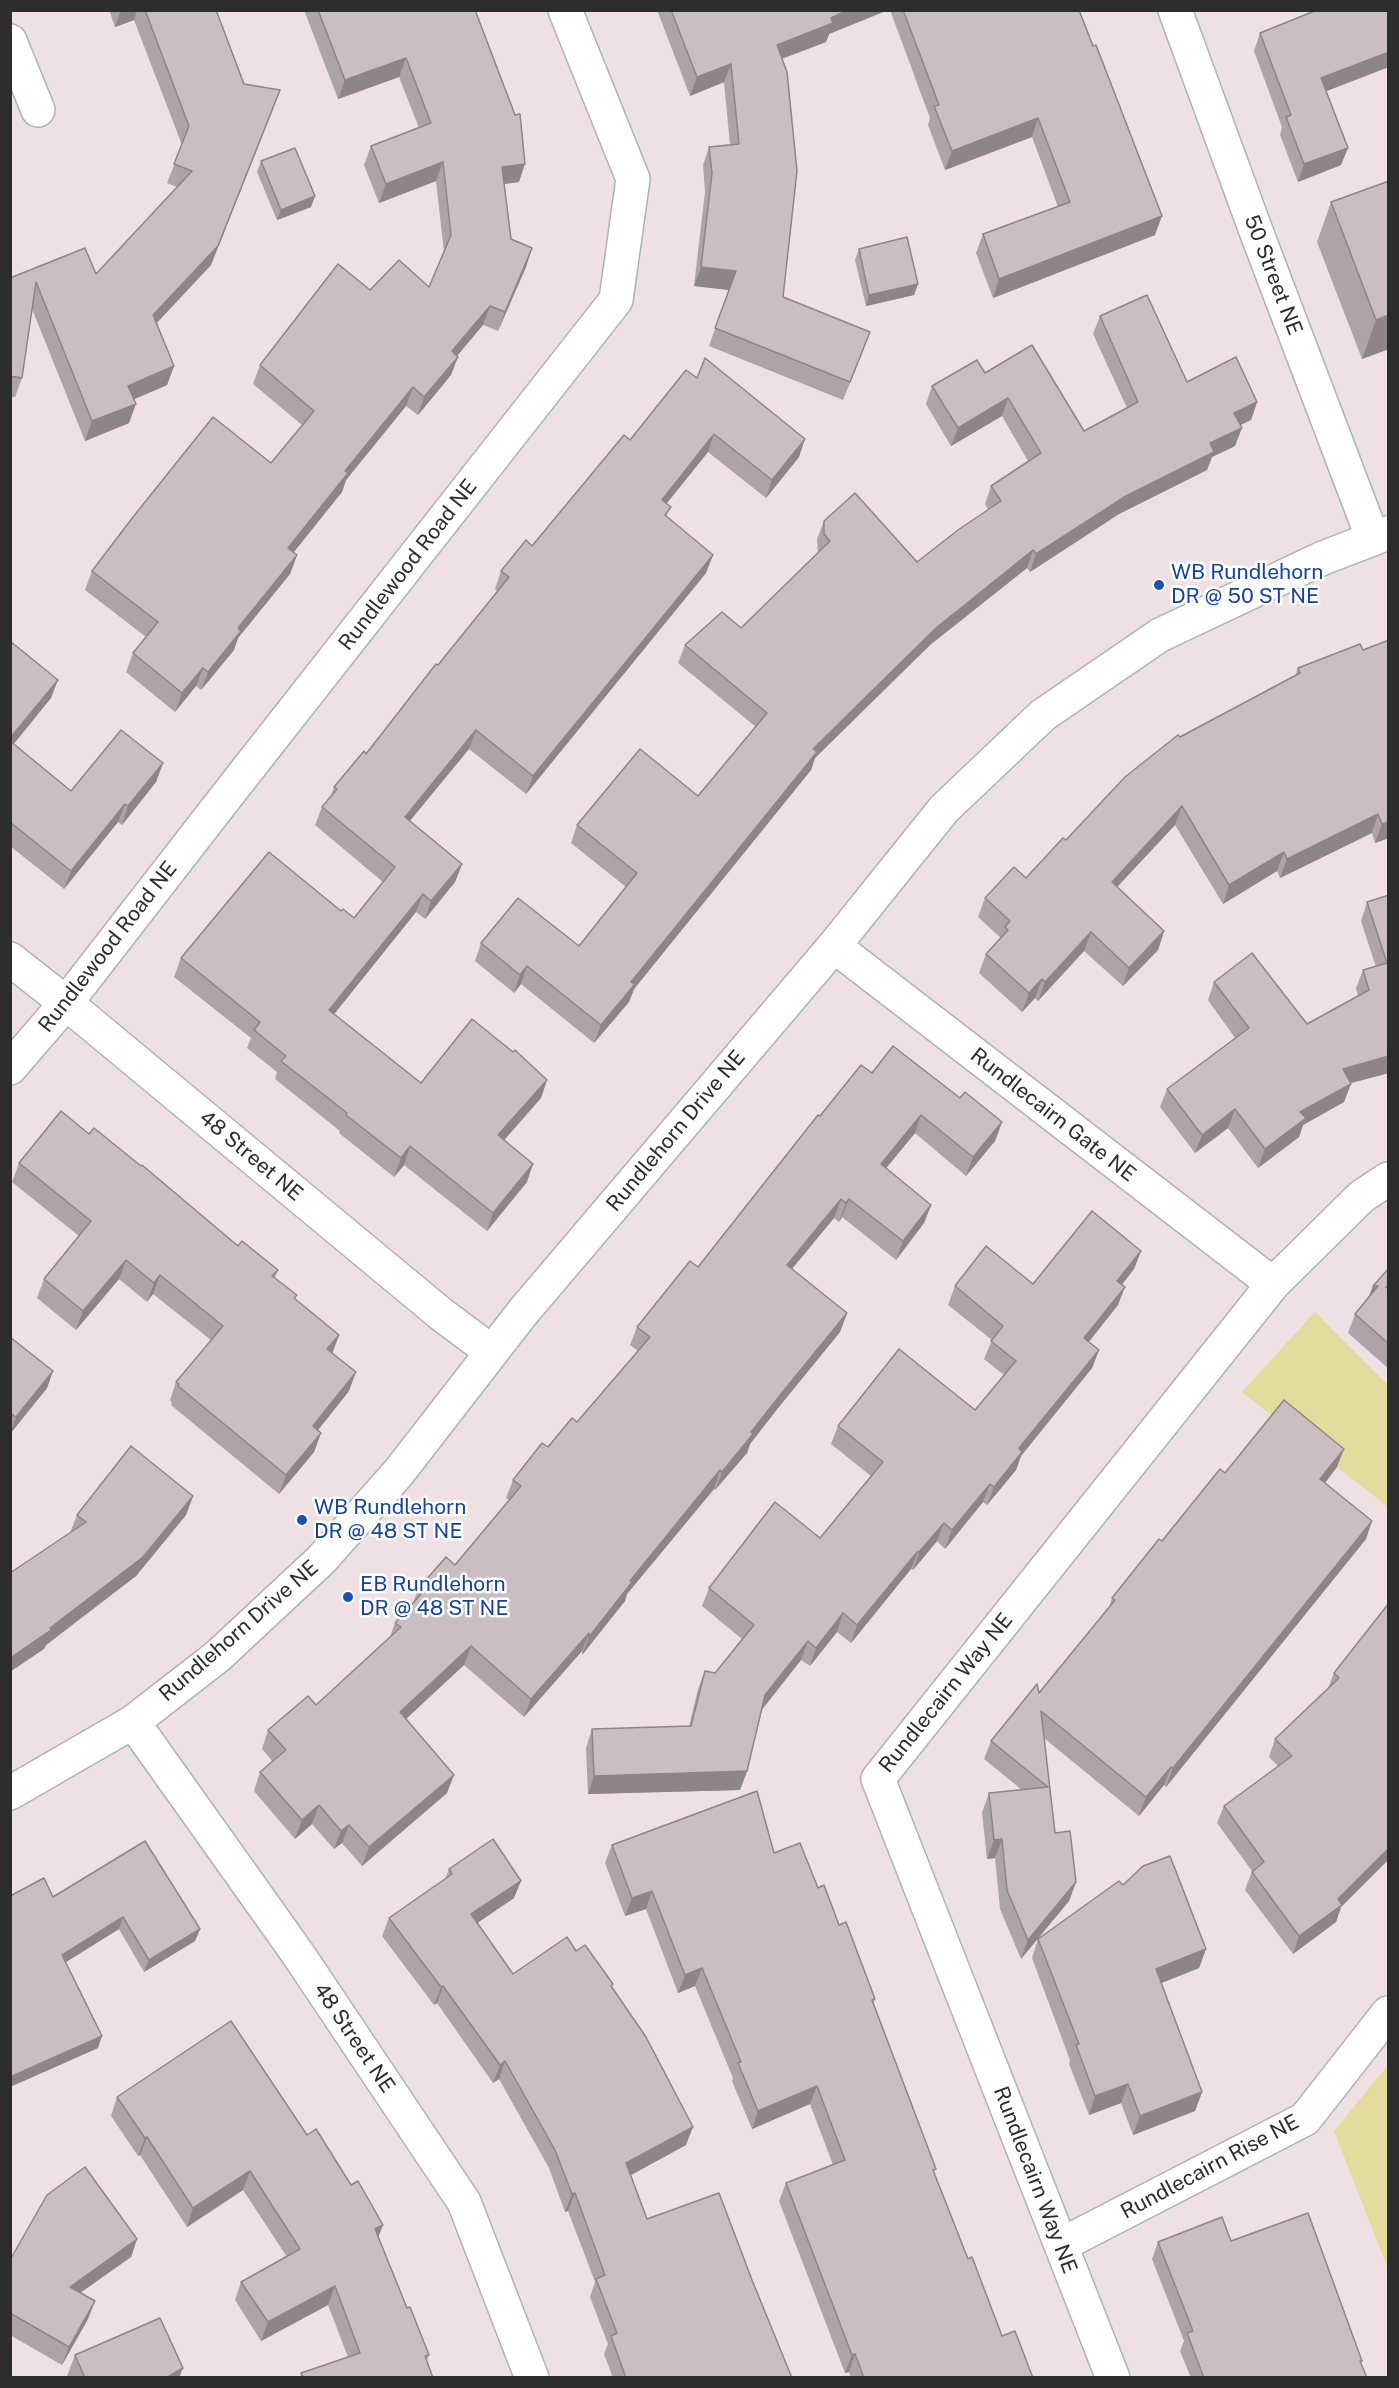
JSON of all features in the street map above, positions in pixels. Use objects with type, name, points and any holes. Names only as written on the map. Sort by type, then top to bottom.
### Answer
[{"type":"street","name":"Rundlewood Road NE","points":[[10,1068],[66,1003],[616,300],[633,178],[565,10]]},
{"type":"street","name":"50 Street NE","points":[[1175,10],[1256,231],[1381,536]]},
{"type":"street","points":[[10,41],[38,110]]},
{"type":"street","name":"Rundlehorn Drive NE","points":[[10,1793],[133,1722],[218,1656],[321,1560],[399,1472],[523,1312],[834,946],[944,809],[1043,716],[1160,635],[1323,558],[1381,536]]},
{"type":"street","name":"Rundlecairn Gate NE","points":[[834,946],[1273,1284]]},
{"type":"street","name":"48 Street NE","points":[[10,959],[441,1314],[492,1352]]},
{"type":"street","name":"Rundlecairn Way NE","points":[[1113,2378],[878,1779],[1273,1284],[1361,1197],[1389,1179]]},
{"type":"street","name":"48 Street NE","points":[[133,1722],[298,1954],[465,2202],[532,2378]]},
{"type":"street","name":"Rundlecairn Rise NE","points":[[1060,2245],[1305,2119],[1389,2013]]},
{"type":"shaded area","points":[[1315,1312],[1388,1385],[1388,1507],[1242,1392]]},
{"type":"shaded area","points":[[1388,2065],[1388,2269],[1334,2131]]},
{"type":"building","points":[[145,10],[216,10],[244,84],[280,90],[218,246],[153,315],[174,366],[128,386],[136,404],[92,421],[36,282],[22,378],[10,376],[10,278],[85,248],[96,274],[192,171],[174,164],[189,126]]},
{"type":"building","points":[[318,10],[475,10],[515,115],[520,114],[525,164],[502,167],[511,239],[532,248],[505,312],[490,306],[452,351],[458,357],[424,397],[413,387],[345,471],[348,473],[288,548],[297,555],[238,628],[241,631],[208,672],[203,668],[182,693],[133,653],[158,622],[92,571],[213,417],[271,463],[314,411],[260,365],[338,264],[370,290],[399,260],[429,287],[451,235],[443,162],[386,184],[371,146],[431,123],[406,58],[345,80]]},
{"type":"building","points":[[671,10],[848,10],[831,18],[833,23],[777,45],[787,72],[797,171],[783,297],[870,332],[850,382],[715,328],[736,271],[701,267],[712,173],[709,147],[739,144],[731,64],[697,77]]},
{"type":"building","points":[[903,10],[1079,10],[1093,46],[1096,45],[1162,216],[999,279],[983,234],[1070,202],[1038,118],[952,151],[934,106],[939,105]]},
{"type":"building","points":[[1317,10],[1389,10],[1389,52],[1321,78],[1348,148],[1304,164],[1286,117],[1291,115],[1260,33]]},
{"type":"building","points":[[295,148],[315,196],[281,210],[261,161]]},
{"type":"building","points":[[1389,181],[1389,315],[1376,320],[1331,202]]},
{"type":"building","points":[[907,237],[918,284],[869,295],[859,249]]},
{"type":"building","points":[[1147,295],[1187,382],[1236,357],[1257,402],[1234,413],[1242,428],[1210,443],[1214,452],[1126,496],[1036,554],[1033,550],[936,628],[813,749],[817,752],[631,982],[635,984],[601,1025],[527,966],[520,975],[481,943],[518,898],[579,946],[637,873],[577,825],[640,749],[698,796],[767,713],[685,645],[722,612],[741,628],[830,541],[824,534],[824,521],[855,493],[917,562],[958,530],[1001,501],[991,486],[1041,453],[1008,398],[958,428],[932,386],[977,360],[985,373],[1032,345],[1084,431],[1138,402],[1100,316]]},
{"type":"building","points":[[705,358],[805,439],[772,480],[714,434],[662,500],[671,507],[665,515],[713,555],[533,776],[476,730],[405,817],[462,864],[431,901],[423,894],[329,1010],[421,1083],[472,1019],[513,1052],[515,1050],[547,1080],[498,1135],[533,1164],[493,1213],[410,1146],[401,1158],[346,1115],[347,1113],[281,1061],[286,1056],[254,1030],[260,1022],[181,958],[269,852],[341,911],[343,909],[354,918],[395,867],[322,807],[337,789],[334,787],[364,751],[366,754],[436,664],[438,665],[509,577],[501,571],[526,540],[532,546],[624,435],[630,440],[686,370],[697,378]]},
{"type":"building","points":[[1389,640],[1389,822],[1382,824],[1378,814],[1287,859],[1284,852],[1229,885],[1182,806],[1112,882],[1164,931],[1129,968],[1091,932],[1045,982],[1042,979],[1029,993],[986,954],[1008,930],[1005,927],[1010,921],[985,898],[1014,867],[1026,878],[1063,838],[1066,840],[1125,777],[1178,735],[1180,737],[1300,673],[1298,668],[1360,644],[1363,650]]},
{"type":"building","points":[[10,641],[58,680],[10,738]]},
{"type":"building","points":[[121,730],[163,763],[128,806],[125,804],[71,871],[10,822],[10,741],[71,791]]},
{"type":"building","points":[[1389,895],[1389,1056],[1343,1069],[1351,1084],[1300,1112],[1306,1118],[1265,1149],[1235,1109],[1202,1135],[1167,1089],[1249,1028],[1214,982],[1252,953],[1307,1024],[1369,990],[1363,970],[1387,963],[1367,902]]},
{"type":"building","points":[[893,1046],[960,1098],[965,1092],[1002,1122],[973,1157],[921,1115],[881,1164],[931,1205],[903,1241],[849,1199],[846,1203],[841,1199],[787,1265],[847,1313],[751,1432],[753,1434],[722,1472],[720,1470],[630,1581],[632,1582],[589,1637],[589,1633],[531,1699],[471,1646],[400,1712],[454,1775],[369,1847],[349,1825],[341,1831],[319,1805],[302,1820],[260,1772],[286,1750],[268,1730],[308,1696],[316,1705],[401,1627],[395,1623],[422,1593],[418,1589],[446,1557],[455,1565],[521,1486],[513,1480],[542,1443],[548,1447],[572,1418],[577,1422],[650,1337],[637,1327],[690,1261],[698,1267],[818,1115],[820,1116],[861,1065],[872,1073]]},
{"type":"building","points":[[61,1111],[89,1134],[94,1128],[142,1165],[238,1246],[242,1241],[278,1270],[272,1276],[297,1295],[294,1298],[339,1335],[327,1349],[356,1372],[313,1426],[321,1433],[286,1475],[176,1382],[223,1326],[160,1275],[154,1283],[126,1260],[83,1311],[44,1279],[91,1221],[19,1163]]},
{"type":"building","points":[[1092,1211],[1141,1251],[1117,1281],[1125,1287],[1084,1338],[1099,1350],[1019,1448],[1022,1452],[994,1487],[990,1484],[952,1530],[944,1523],[857,1625],[843,1613],[816,1648],[808,1641],[765,1695],[747,1771],[594,1776],[592,1729],[691,1726],[705,1671],[715,1673],[754,1625],[709,1588],[775,1502],[820,1538],[883,1462],[838,1426],[899,1349],[975,1410],[1016,1361],[991,1341],[1003,1326],[955,1286],[986,1246],[1033,1284]]},
{"type":"building","points":[[1389,1268],[1389,1287],[1386,1287],[1389,1290],[1389,1344],[1355,1314],[1378,1286],[1373,1286]]},
{"type":"building","points":[[10,1337],[53,1371],[16,1417],[10,1413]]},
{"type":"building","points":[[1284,1400],[1344,1449],[1320,1479],[1372,1521],[1173,1768],[1171,1767],[1146,1797],[1041,1711],[1055,1833],[1070,1831],[1076,1882],[1028,1940],[1007,1890],[1002,1839],[994,1840],[989,1793],[1048,1787],[991,1741],[1037,1684],[1039,1693],[1115,1600],[1112,1598],[1159,1539],[1162,1541],[1220,1469],[1225,1473]]},
{"type":"building","points":[[131,1446],[193,1496],[143,1557],[50,1628],[51,1630],[10,1658],[10,1573],[86,1522],[77,1515]]},
{"type":"building","points":[[1389,1603],[1389,1848],[1338,1899],[1342,1905],[1299,1936],[1252,1872],[1264,1862],[1224,1806],[1292,1756],[1275,1739],[1339,1678],[1334,1673]]},
{"type":"building","points":[[757,1791],[774,1853],[800,1843],[818,1888],[824,1885],[839,1925],[846,1922],[875,1999],[872,2000],[936,2169],[933,2170],[968,2259],[972,2257],[1002,2336],[1015,2331],[1033,2378],[864,2378],[855,2354],[852,2355],[786,2183],[845,2160],[817,2086],[758,2111],[738,2063],[741,2062],[702,1968],[685,1975],[652,1891],[632,1898],[612,1845]]},
{"type":"building","points":[[493,1839],[521,1881],[471,1914],[513,1974],[567,1937],[576,1951],[585,1945],[613,1984],[611,1986],[646,2037],[693,2127],[626,2163],[647,2219],[719,2193],[792,2378],[626,2378],[611,2336],[617,2333],[596,2279],[605,2275],[575,2193],[572,2194],[555,2150],[505,2061],[500,2065],[443,1986],[441,1987],[389,1918],[452,1874],[449,1869]]},
{"type":"building","points":[[145,1841],[200,1929],[149,1960],[123,1917],[62,1955],[102,2036],[10,2077],[10,1896],[44,1878],[53,1897]]},
{"type":"building","points":[[1170,1856],[1206,1949],[1156,1969],[1202,2092],[1140,2116],[1128,2084],[1095,2096],[1076,2045],[1079,2044],[1038,1939],[1119,1881],[1123,1885],[1143,1866]]},
{"type":"building","points":[[231,2021],[307,2135],[316,2129],[351,2185],[358,2181],[383,2225],[375,2229],[429,2355],[425,2356],[433,2378],[304,2378],[301,2373],[360,2353],[335,2286],[268,2322],[241,2282],[300,2249],[250,2171],[193,2208],[147,2137],[145,2138],[117,2097]]},
{"type":"building","points":[[85,2167],[137,2239],[70,2287],[95,2301],[69,2347],[10,2313],[10,2260],[47,2195]]},
{"type":"building","points":[[1308,2213],[1367,2378],[1204,2378],[1187,2333],[1193,2331],[1158,2242],[1222,2217],[1231,2241]]},
{"type":"building","points":[[160,2318],[183,2368],[166,2378],[85,2378],[75,2355]]},
{"type":"place","name":"WB Rundlehorn DR @ 50 ST NE","points":[[1159,585]]},
{"type":"place","name":"WB Rundlehorn DR @ 48 ST NE","points":[[302,1520]]},
{"type":"place","name":"EB Rundlehorn DR @ 48 ST NE","points":[[348,1597]]}]
